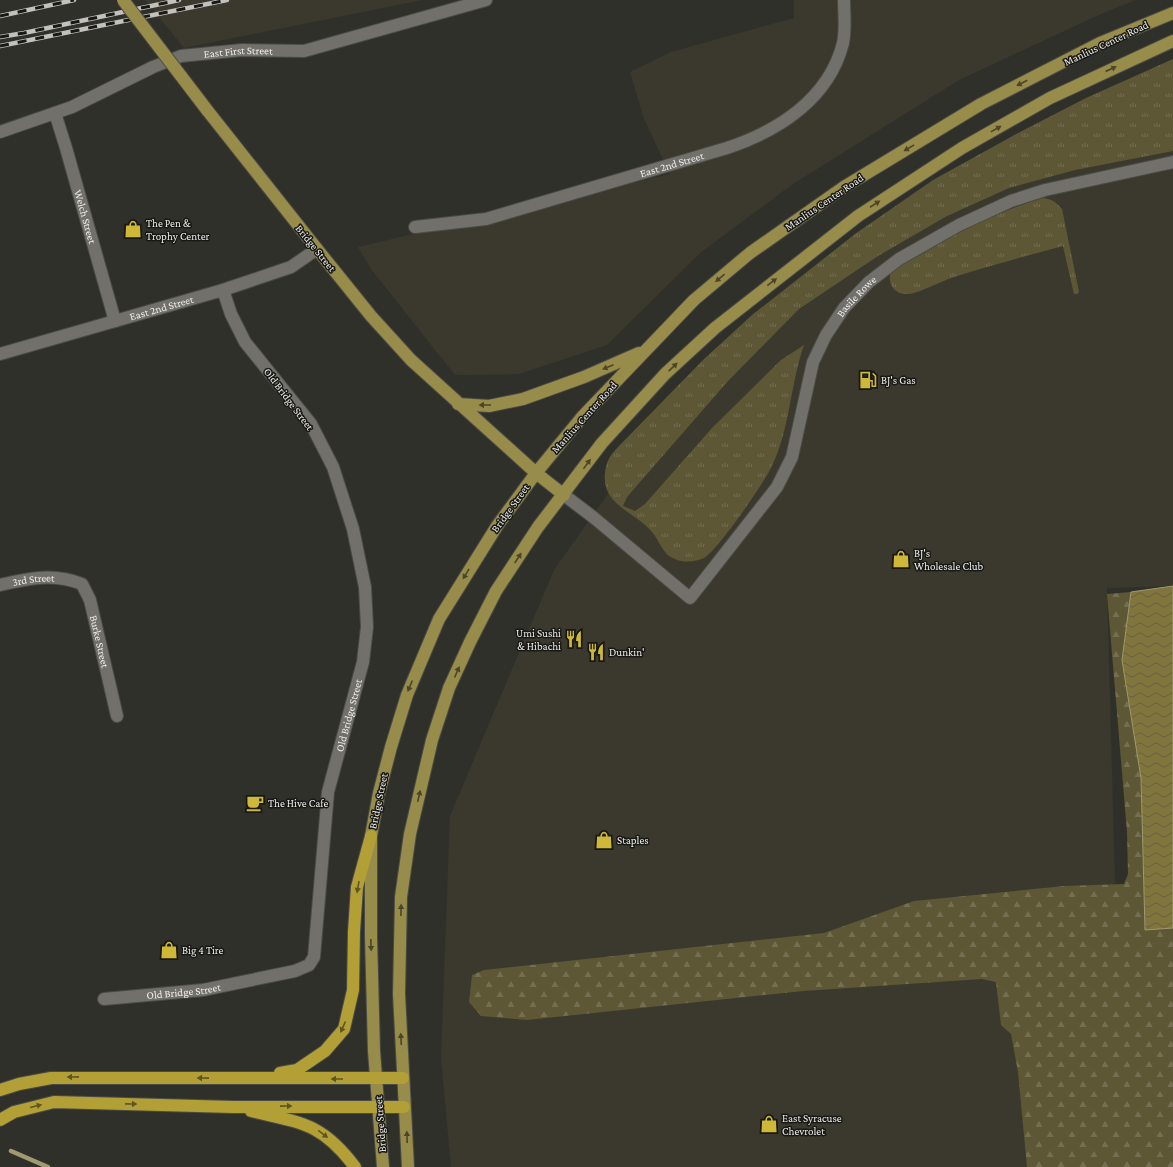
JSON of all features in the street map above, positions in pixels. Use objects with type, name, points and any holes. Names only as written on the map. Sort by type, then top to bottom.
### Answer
[{"type":"highway","points":[[242,1079],[298,1070],[325,1051],[344,1029],[354,990],[354,931],[357,887],[371,836]]},
{"type":"highway","points":[[0,1090],[20,1084],[51,1078],[403,1078]]},
{"type":"highway","points":[[0,1120],[14,1112],[54,1102],[233,1107],[404,1107]]},
{"type":"highway","points":[[233,1107],[303,1123],[320,1131],[345,1154],[355,1167]]},
{"type":"main road","name":"Bridge Street","points":[[123,0],[207,110],[371,316],[411,360],[458,404],[536,473],[564,495]]},
{"type":"main road","name":"Manlius Center Road","points":[[536,473],[582,418],[644,351],[694,300],[750,253],[844,187],[981,104],[1100,43],[1173,12]]},
{"type":"main road","points":[[408,1167],[399,994],[401,897],[410,834],[432,740],[449,688],[496,591],[538,528],[602,443],[666,374],[714,328],[858,216],[962,148],[1050,98],[1173,41]]},
{"type":"main road","points":[[458,404],[489,406],[522,399],[584,377],[644,351]]},
{"type":"main road","name":"Bridge Street","points":[[383,1167],[376,1079],[371,937],[371,836],[379,793],[390,747],[407,695],[439,619],[497,526],[536,473]]},
{"type":"street","name":"East First Street","points":[[0,132],[72,107],[153,67],[181,56],[242,50],[304,51],[486,0]]},
{"type":"street","name":"East 2nd Street","points":[[415,227],[486,219],[727,148],[748,141],[782,124],[810,100],[830,74],[838,60],[844,41],[844,0]]},
{"type":"street","name":"Welch Street","points":[[55,114],[115,321]]},
{"type":"street","name":"Basile Rowe","points":[[690,598],[777,488],[792,457],[813,362],[826,335],[844,308],[869,282],[899,259],[958,225],[1011,201],[1045,190],[1173,162]]},
{"type":"street","name":"East 2nd Street","points":[[0,354],[223,290],[291,267],[317,249]]},
{"type":"street","name":"Old Bridge Street","points":[[104,999],[203,990],[295,971],[310,965],[314,957],[328,792],[363,662],[367,627],[365,587],[353,529],[330,462],[311,424],[245,342],[231,314],[223,290]]},
{"type":"street","name":"Bridge Street","points":[[564,495],[593,516],[690,598]]},
{"type":"street","name":"3rd Street","points":[[0,585],[32,578],[67,578]]},
{"type":"street","name":"Burke Street","points":[[67,578],[82,584],[90,600],[117,716]]},
{"type":"shaded area","points":[[145,0],[422,0],[184,48]]},
{"type":"shaded area","points":[[794,0],[1136,0],[1103,13],[959,80],[793,184],[700,253],[607,345],[519,374],[455,375],[371,269],[358,247],[670,174],[644,119],[630,72],[671,52],[794,18]]},
{"type":"shaded area","points":[[1173,141],[1173,586],[1107,588],[1115,883],[1055,974],[1069,1167],[451,1167],[441,1058],[450,816],[554,570],[622,474],[796,303],[958,195]]},
{"type":"green space","points":[[1173,59],[1173,151],[1075,170],[1009,188],[947,216],[878,256],[799,309],[728,381],[627,497],[623,506],[635,511],[645,504],[712,428],[781,360],[804,345],[799,360],[782,438],[771,468],[729,530],[711,552],[704,558],[686,561],[671,557],[664,551],[652,532],[621,507],[608,493],[605,484],[606,465],[618,447],[703,360],[752,315],[855,234],[933,180],[1020,132],[1086,98]]},
{"type":"green space","points":[[1043,198],[1054,201],[1062,209],[1079,292],[1077,294],[1074,294],[1063,246],[951,278],[924,290],[913,293],[903,294],[892,287],[890,279],[891,270],[984,220]]},
{"type":"green space","points":[[1131,592],[1122,660],[1141,778],[1145,930],[1173,928],[1173,1167],[1027,1167],[1018,1072],[1011,1034],[1001,1025],[996,982],[982,979],[803,991],[527,1020],[481,1016],[469,1002],[472,975],[484,970],[824,933],[914,901],[1065,886],[1124,884],[1128,874],[1127,832],[1107,594]]},
{"type":"water","points":[[1173,586],[1173,928],[1145,930],[1141,778],[1122,660],[1131,592]]},
{"type":"waterway","points":[[11,1151],[48,1167]]},
{"type":"railway","points":[[0,16],[74,0]]},
{"type":"railway","points":[[0,37],[179,0]]},
{"type":"railway","points":[[0,46],[227,0]]},
{"type":"place","name":"The Pen & Trophy Center","points":[[133,229]]},
{"type":"place","name":"BJ's Gas","points":[[868,380]]},
{"type":"place","name":"BJ's Wholesale Club","points":[[901,559]]},
{"type":"place","name":"Umi Sushi & Hibachi","points":[[574,639]]},
{"type":"place","name":"Dunkin'","points":[[596,652]]},
{"type":"place","name":"The Hive Cafe","points":[[255,803]]},
{"type":"place","name":"Staples","points":[[604,840]]},
{"type":"place","name":"Big 4 Tire","points":[[169,950]]},
{"type":"place","name":"East Syracuse Chevrolet","points":[[769,1124]]}]
